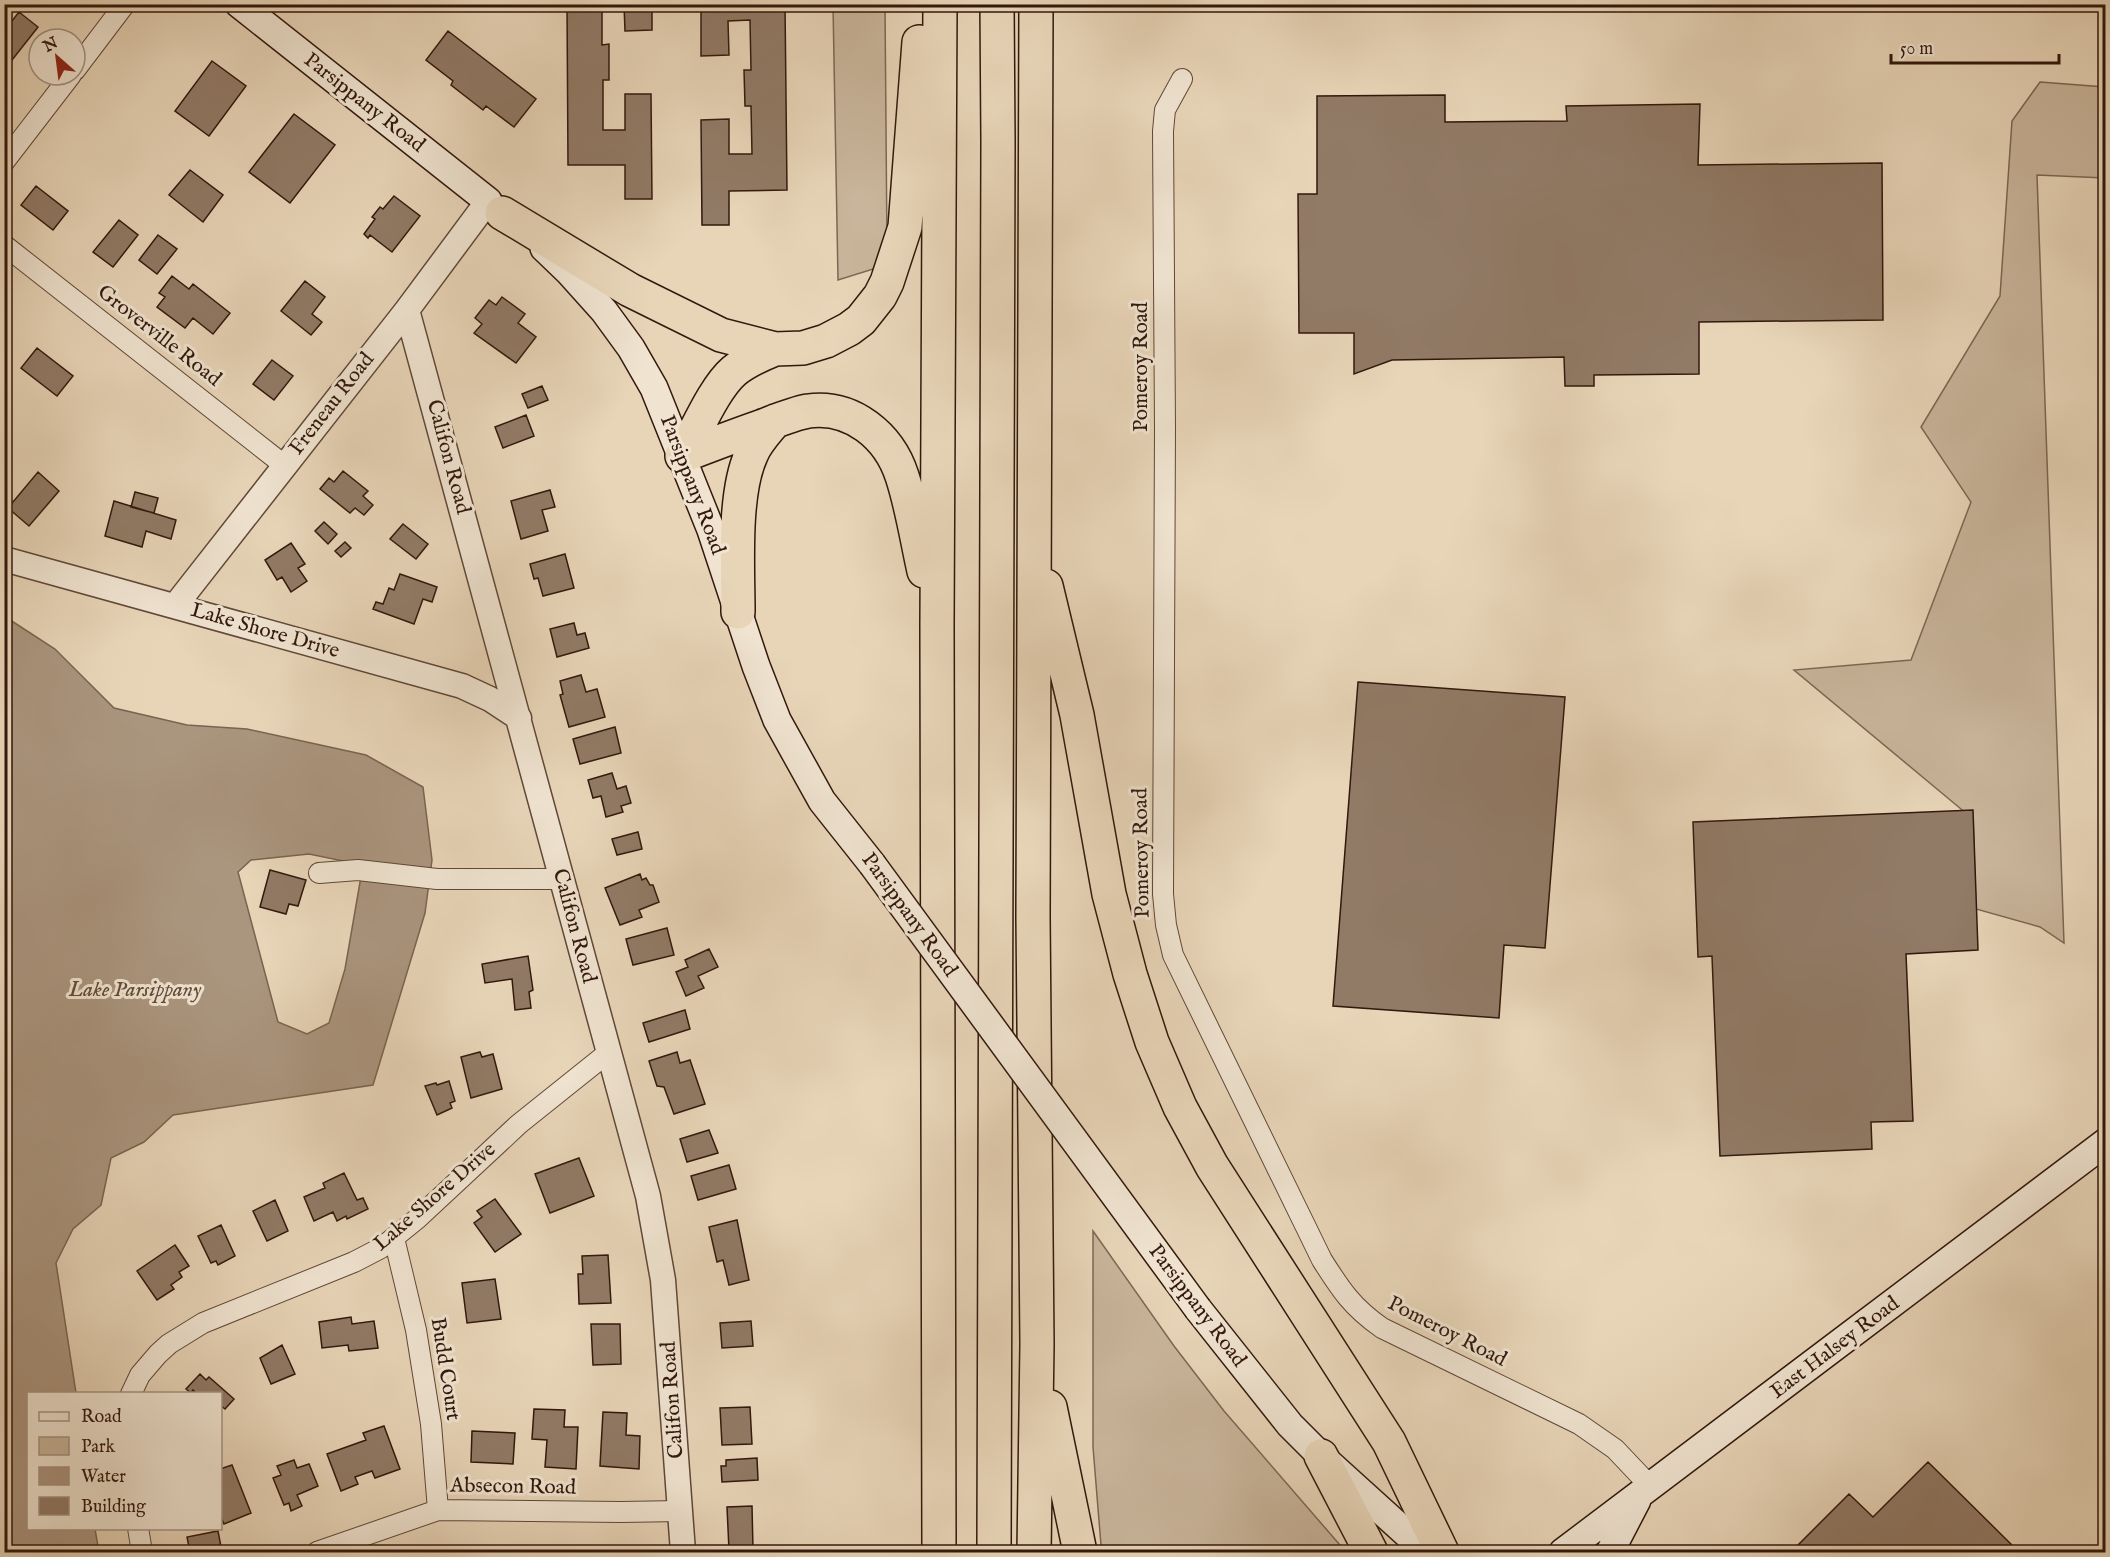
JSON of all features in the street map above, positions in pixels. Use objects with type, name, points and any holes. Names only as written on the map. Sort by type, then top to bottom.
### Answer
[{"type":"highway","points":[[495,207],[630,290],[711,330],[731,338],[775,349],[803,348],[826,341],[849,329],[871,308],[887,282],[905,227],[922,4]]},
{"type":"highway","points":[[939,1552],[937,626],[940,4]]},
{"type":"highway","points":[[994,1552],[997,4]]},
{"type":"highway","points":[[1034,1552],[1037,1344],[1033,916],[1036,4]]},
{"type":"highway","points":[[682,456],[723,382],[754,357],[775,349]]},
{"type":"highway","points":[[682,456],[775,421],[809,411],[840,413],[868,426],[889,448],[902,476],[937,626]]},
{"type":"highway","points":[[738,612],[738,517],[746,470],[758,442],[775,421]]},
{"type":"highway","points":[[1034,536],[1077,714],[1109,894],[1130,974],[1152,1042],[1180,1107],[1212,1167],[1389,1442],[1418,1498],[1442,1552]]},
{"type":"highway","points":[[1037,1344],[1080,1552]]},
{"type":"highway","points":[[1321,1456],[1371,1552]]},
{"type":"main road","name":"Parsippany Road","points":[[239,4],[540,244],[604,311],[631,348],[654,388],[711,530],[777,720],[822,801],[872,864],[1198,1309],[1290,1425],[1427,1552]]},
{"type":"main road","name":"East Halsey Road","points":[[1563,1552],[2106,1142]]},
{"type":"main road","points":[[1610,1552],[1645,1491]]},
{"type":"street","points":[[87,54],[125,4]]},
{"type":"street","name":"Pomeroy Road","points":[[1182,79],[1165,110],[1163,131],[1165,740],[1163,894],[1166,925],[1173,955],[1322,1260],[1347,1298],[1364,1315],[1382,1328],[1579,1424],[1615,1449],[1645,1491]]},
{"type":"street","points":[[4,162],[62,87]]},
{"type":"street","name":"Freneau Road","points":[[175,606],[407,310],[495,207]]},
{"type":"street","name":"Groverville Road","points":[[4,245],[284,465]]},
{"type":"street","name":"Califon Road","points":[[407,310],[648,1196],[663,1280],[683,1552]]},
{"type":"street","name":"Lake Shore Drive","points":[[4,559],[462,686],[490,699],[519,718]]},
{"type":"street","points":[[319,873],[358,870],[437,879],[561,879]]},
{"type":"street","name":"Lake Shore Drive","points":[[132,1392],[140,1375],[158,1354],[169,1344],[195,1328],[354,1262],[381,1248],[519,1124],[609,1052]]},
{"type":"street","name":"Budd Court","points":[[394,1238],[416,1330],[430,1424],[438,1510]]},
{"type":"street","name":"Absecon Road","points":[[317,1552],[438,1510],[680,1511]]},
{"type":"street","points":[[138,1530],[142,1552]]},
{"type":"green space","points":[[833,5],[885,5],[887,248],[883,266],[838,280]]},
{"type":"green space","points":[[2040,82],[2105,87],[2105,178],[2037,175],[2064,943],[2040,927],[1976,909],[1973,819],[1794,670],[1911,660],[1971,502],[1921,427],[2000,296],[2012,121]]},
{"type":"green space","points":[[1093,1231],[1174,1346],[1224,1411],[1346,1552],[1099,1552],[1101,1545],[1093,1447]]},
{"type":"water","name":"Lake Parsippany","points":[[4,616],[55,649],[114,708],[187,725],[247,729],[366,755],[423,787],[432,860],[425,913],[373,1085],[173,1115],[144,1142],[111,1158],[101,1205],[73,1229],[56,1263],[76,1392],[27,1392],[27,1530],[95,1530],[99,1552],[5,1552]],"holes":[[[309,854],[363,865],[345,969],[329,1023],[307,1034],[278,1022],[238,872],[251,860]]]},
{"type":"building","points":[[567,4],[602,4],[602,45],[609,44],[609,80],[603,80],[603,130],[625,130],[625,94],[651,94],[652,199],[625,199],[625,165],[568,165]]},
{"type":"building","points":[[624,4],[652,4],[652,30],[625,31]]},
{"type":"building","points":[[701,4],[785,4],[787,190],[729,191],[729,225],[702,225],[701,120],[729,119],[729,154],[752,154],[751,106],[745,106],[744,70],[751,70],[750,20],[728,21],[729,55],[701,56]]},
{"type":"building","points":[[19,12],[38,27],[27,27],[27,41],[12,60],[4,55],[4,31]]},
{"type":"building","points":[[448,31],[536,99],[514,127],[486,106],[483,110],[451,85],[453,81],[426,60]]},
{"type":"building","points":[[212,61],[246,86],[209,136],[175,111]]},
{"type":"building","points":[[1445,95],[1445,122],[1567,121],[1566,106],[1700,104],[1698,165],[1882,163],[1883,320],[1699,322],[1699,374],[1594,375],[1594,386],[1565,386],[1564,357],[1392,360],[1354,374],[1354,333],[1299,333],[1298,194],[1317,194],[1317,96]]},
{"type":"building","points":[[294,114],[335,145],[290,203],[249,172]]},
{"type":"building","points":[[190,170],[223,195],[203,222],[169,195]]},
{"type":"building","points":[[36,186],[68,211],[53,230],[21,205]]},
{"type":"building","points":[[394,196],[420,216],[392,252],[370,235],[368,238],[364,234],[375,219],[372,217],[380,207],[383,209]]},
{"type":"building","points":[[119,220],[138,235],[113,267],[93,252]]},
{"type":"building","points":[[158,235],[177,249],[157,274],[139,260]]},
{"type":"building","points":[[172,276],[189,289],[193,284],[230,313],[213,334],[193,318],[185,328],[157,307],[165,297],[159,293]]},
{"type":"building","points":[[305,281],[325,297],[312,314],[322,322],[311,335],[281,311]]},
{"type":"building","points":[[502,297],[525,314],[518,323],[536,337],[516,363],[474,333],[482,324],[475,318],[489,300],[496,305]]},
{"type":"building","points":[[37,348],[73,376],[57,396],[21,368]]},
{"type":"building","points":[[272,360],[293,376],[274,400],[253,384]]},
{"type":"building","points":[[542,386],[548,400],[528,408],[522,394]]},
{"type":"building","points":[[526,415],[534,436],[503,448],[495,427]]},
{"type":"building","points":[[343,471],[368,491],[363,496],[373,505],[364,515],[355,508],[350,513],[320,489],[329,478],[334,482]]},
{"type":"building","points":[[38,472],[59,491],[29,526],[8,508]]},
{"type":"building","points":[[550,490],[555,507],[542,510],[548,531],[521,539],[511,501]]},
{"type":"building","points":[[135,492],[158,498],[154,513],[131,507]]},
{"type":"building","points":[[114,501],[176,520],[171,539],[146,531],[142,547],[105,536]]},
{"type":"building","points":[[324,522],[337,534],[328,544],[315,531]]},
{"type":"building","points":[[403,524],[428,544],[416,559],[390,539]]},
{"type":"building","points":[[345,542],[351,548],[341,557],[335,551]]},
{"type":"building","points":[[291,543],[305,564],[298,568],[307,581],[291,592],[282,577],[277,580],[265,560]]},
{"type":"building","points":[[565,554],[574,588],[543,596],[538,578],[534,579],[530,564]]},
{"type":"building","points":[[400,574],[437,587],[432,602],[423,599],[414,624],[373,609],[376,602],[383,604],[389,588],[394,590]]},
{"type":"building","points":[[574,623],[577,635],[585,633],[589,648],[557,657],[550,629]]},
{"type":"building","points":[[581,675],[586,692],[597,689],[605,717],[569,727],[560,695],[563,694],[560,681]]},
{"type":"building","points":[[1358,682],[1565,697],[1545,948],[1504,945],[1499,1018],[1333,1006]]},
{"type":"building","points":[[615,727],[621,753],[580,764],[573,739]]},
{"type":"building","points":[[612,773],[617,789],[626,786],[631,803],[621,806],[623,812],[606,817],[601,796],[593,798],[588,780]]},
{"type":"building","points":[[1973,810],[1978,950],[1906,954],[1913,1121],[1871,1122],[1872,1149],[1720,1156],[1712,956],[1698,957],[1693,822]]},
{"type":"building","points":[[638,832],[642,849],[617,855],[612,839]]},
{"type":"building","points":[[270,870],[306,880],[298,906],[289,904],[286,914],[260,907]]},
{"type":"building","points":[[640,874],[642,880],[646,878],[650,885],[653,885],[659,902],[639,910],[642,917],[620,925],[605,888]]},
{"type":"building","points":[[667,928],[674,955],[633,965],[626,939]]},
{"type":"building","points":[[709,949],[718,967],[698,976],[704,988],[686,996],[676,972],[688,967],[685,960]]},
{"type":"building","points":[[528,956],[533,990],[529,992],[531,1008],[515,1010],[512,979],[485,983],[482,964]]},
{"type":"building","points":[[685,1010],[690,1029],[649,1042],[643,1023]]},
{"type":"building","points":[[480,1052],[482,1057],[493,1054],[502,1089],[471,1098],[461,1057]]},
{"type":"building","points":[[677,1052],[680,1063],[690,1060],[705,1104],[674,1114],[664,1087],[657,1086],[649,1061]]},
{"type":"building","points":[[449,1081],[455,1101],[450,1103],[452,1108],[437,1115],[425,1086]]},
{"type":"building","points":[[709,1130],[718,1153],[687,1162],[680,1139]]},
{"type":"building","points":[[579,1158],[594,1196],[550,1213],[535,1174]]},
{"type":"building","points":[[729,1165],[736,1189],[698,1200],[691,1176]]},
{"type":"building","points":[[344,1173],[357,1200],[363,1198],[368,1209],[347,1219],[346,1216],[337,1221],[333,1212],[314,1221],[304,1197],[325,1188],[323,1183]]},
{"type":"building","points":[[495,1199],[521,1234],[495,1252],[474,1223],[482,1217],[477,1211]]},
{"type":"building","points":[[275,1200],[288,1231],[267,1241],[253,1211]]},
{"type":"building","points":[[737,1220],[749,1280],[729,1285],[723,1260],[717,1262],[709,1227]]},
{"type":"building","points":[[221,1225],[235,1256],[218,1265],[216,1261],[211,1263],[198,1236]]},
{"type":"building","points":[[175,1245],[189,1266],[179,1272],[182,1277],[171,1285],[174,1289],[157,1300],[137,1271]]},
{"type":"building","points":[[608,1255],[611,1303],[579,1304],[578,1274],[583,1274],[582,1256]]},
{"type":"building","points":[[495,1279],[501,1319],[467,1323],[462,1283]]},
{"type":"building","points":[[351,1317],[352,1324],[374,1321],[378,1348],[349,1351],[348,1345],[322,1348],[319,1322]]},
{"type":"building","points":[[751,1321],[753,1346],[722,1348],[720,1323]]},
{"type":"building","points":[[591,1324],[620,1324],[621,1364],[593,1365]]},
{"type":"building","points":[[282,1345],[295,1374],[271,1384],[260,1358]]},
{"type":"building","points":[[200,1374],[206,1380],[209,1377],[234,1399],[225,1409],[222,1407],[222,1392],[195,1392],[193,1390],[190,1392],[186,1389]]},
{"type":"building","points":[[750,1407],[752,1444],[722,1445],[720,1408]]},
{"type":"building","points":[[534,1409],[565,1410],[564,1427],[578,1427],[576,1469],[545,1467],[547,1440],[532,1439]]},
{"type":"building","points":[[603,1412],[627,1413],[626,1435],[640,1436],[639,1469],[600,1466]]},
{"type":"building","points":[[384,1426],[400,1469],[375,1478],[372,1471],[355,1477],[358,1484],[341,1491],[327,1454],[366,1440],[363,1433]]},
{"type":"building","points":[[472,1431],[515,1433],[513,1464],[471,1462]]},
{"type":"building","points":[[757,1458],[758,1480],[722,1482],[721,1466],[726,1466],[726,1460]]},
{"type":"building","points":[[294,1460],[297,1468],[309,1464],[318,1486],[297,1495],[302,1506],[291,1511],[289,1503],[284,1505],[273,1478],[281,1475],[277,1466]]},
{"type":"building","points":[[1928,1462],[2019,1552],[1791,1552],[1849,1494],[1873,1517]]},
{"type":"building","points":[[232,1465],[251,1513],[224,1524],[222,1520],[222,1468]]},
{"type":"building","points":[[752,1506],[753,1549],[729,1550],[727,1507]]},
{"type":"building","points":[[218,1531],[222,1552],[190,1552],[187,1537]]}]
